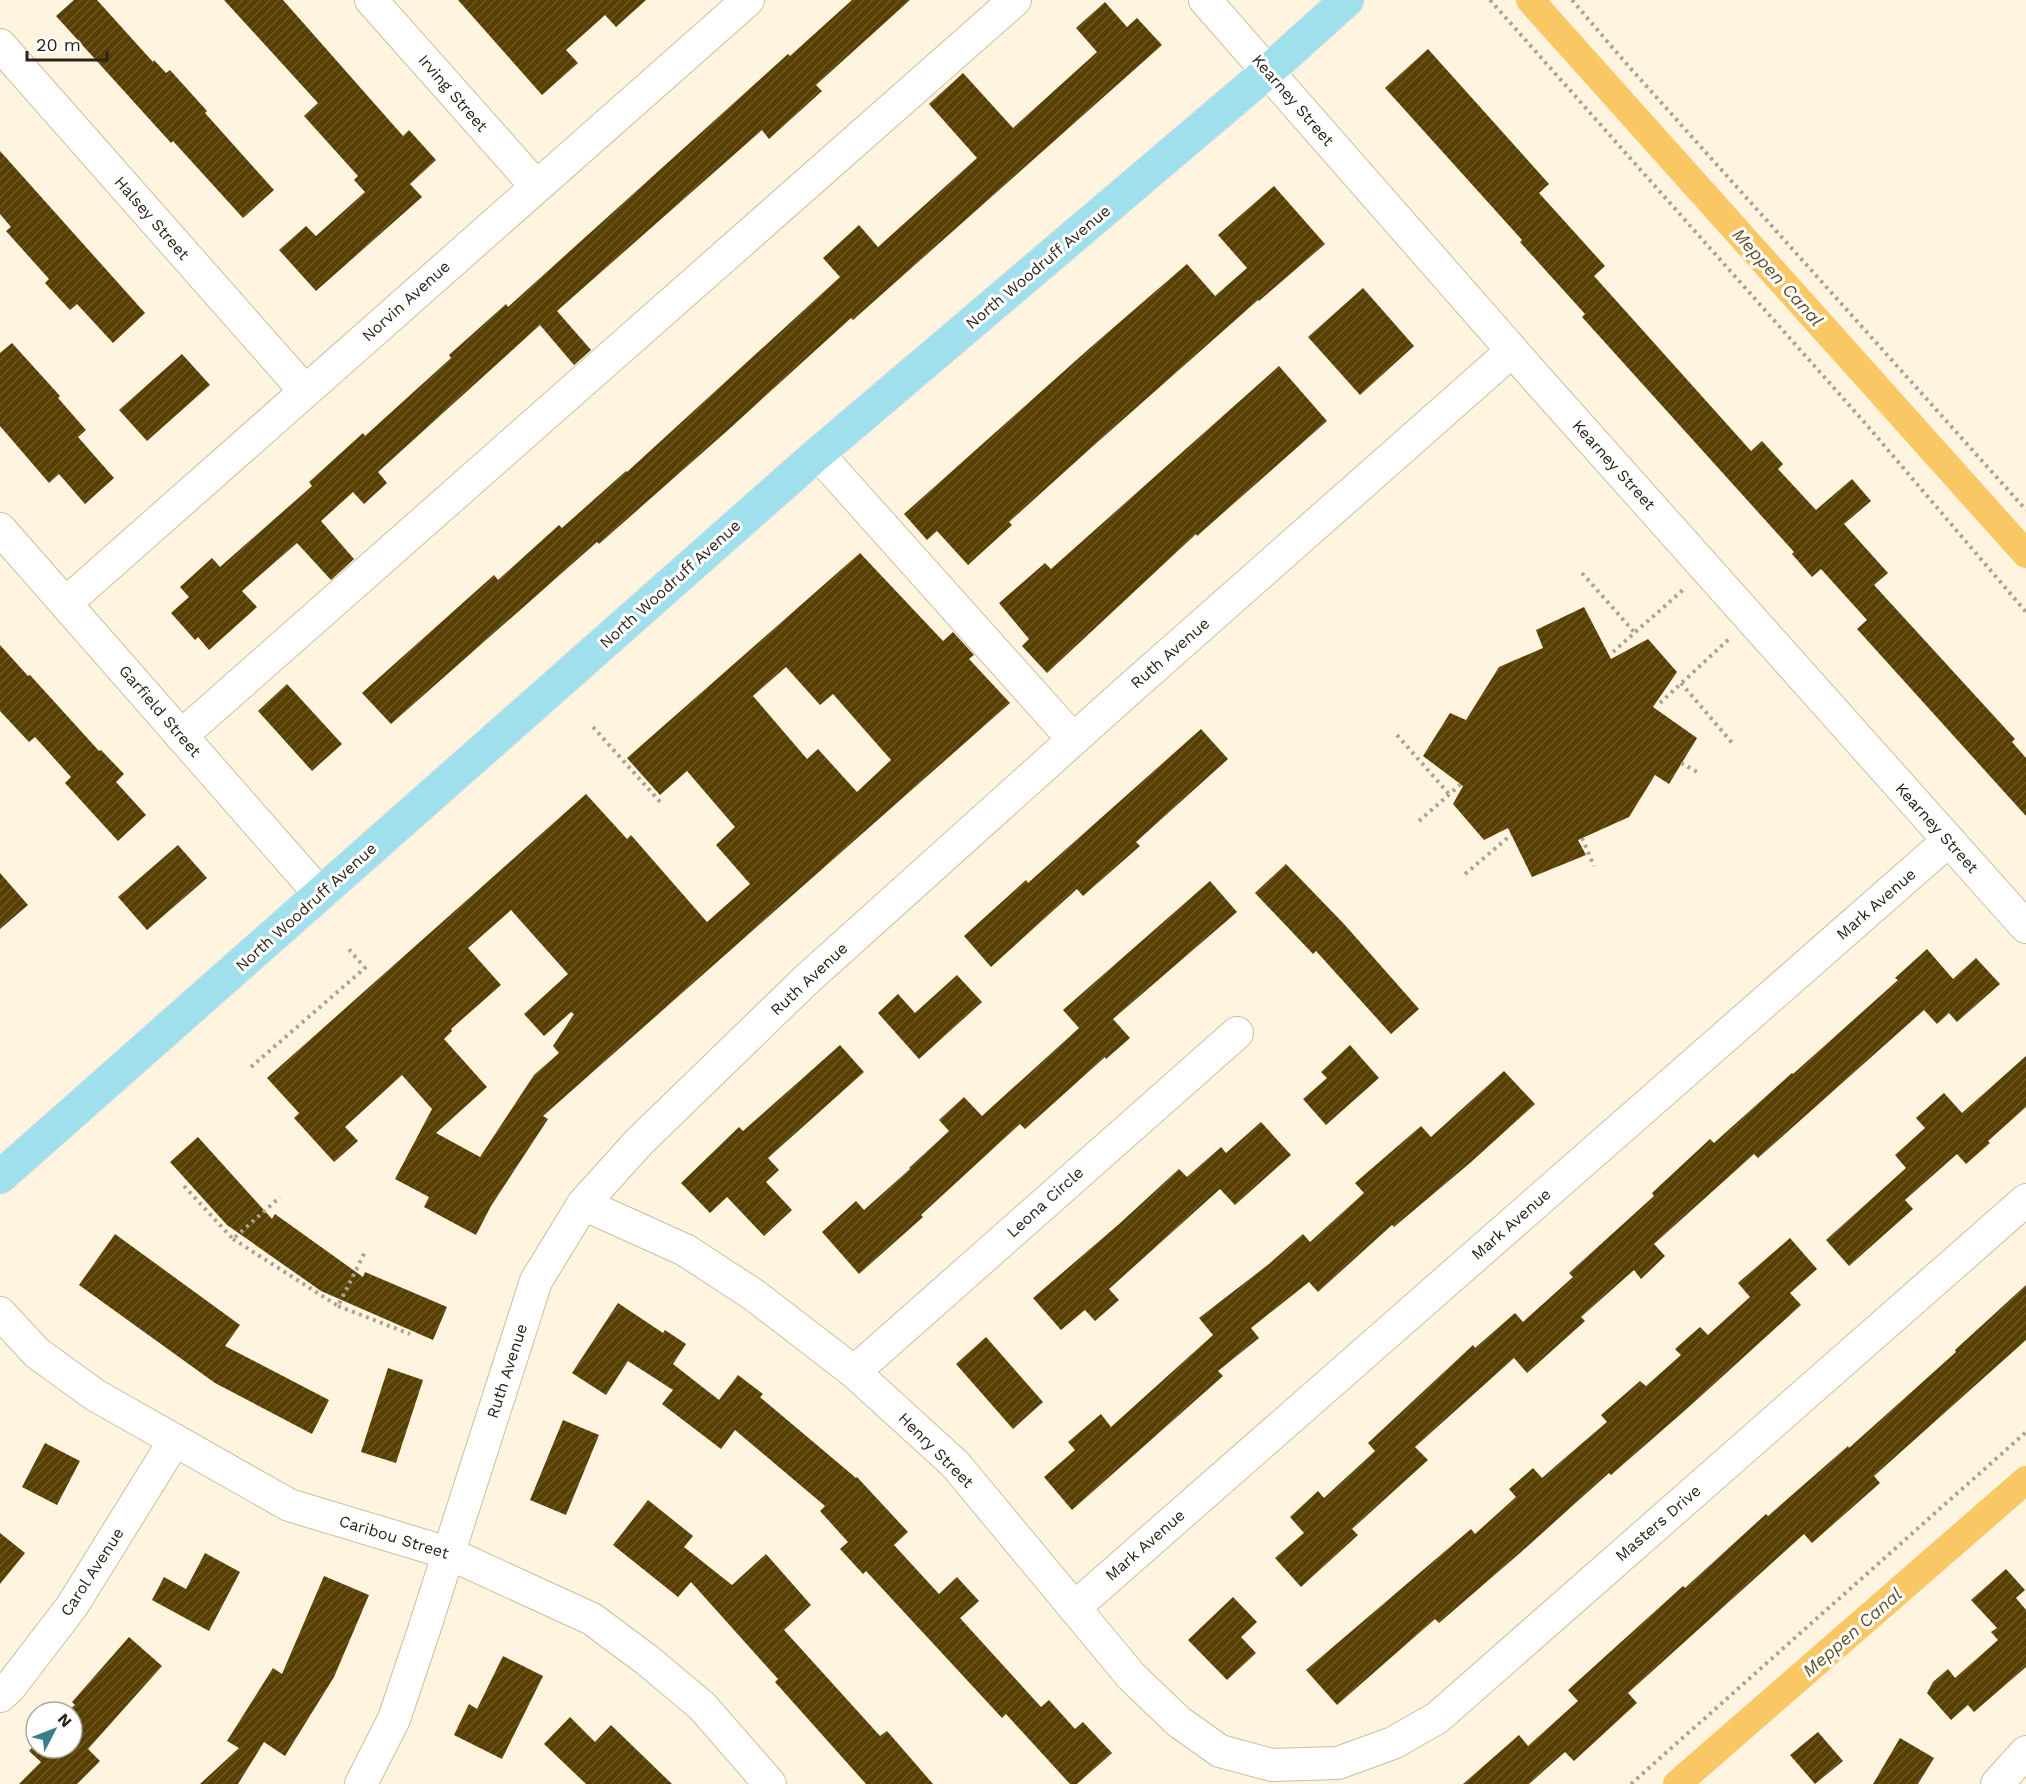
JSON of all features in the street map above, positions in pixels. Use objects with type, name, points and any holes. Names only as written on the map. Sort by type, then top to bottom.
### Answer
[{"type":"main road","name":"North Woodruff Avenue","points":[[0,1178],[818,454],[1267,72],[1347,0]]},
{"type":"street","name":"Irving Street","points":[[371,0],[536,186]]},
{"type":"street","name":"Norvin Avenue","points":[[66,603],[748,0]]},
{"type":"street","points":[[182,736],[1015,0]]},
{"type":"street","name":"Kearney Street","points":[[1205,0],[1512,351],[2026,927]]},
{"type":"street","name":"Halsey Street","points":[[0,45],[304,391]]},
{"type":"street","name":"Ruth Avenue","points":[[361,1784],[394,1719],[537,1281],[583,1204],[639,1142],[806,980],[1073,739],[1512,351]]},
{"type":"street","points":[[818,454],[1073,739]]},
{"type":"street","name":"Garfield Street","points":[[0,529],[320,894]]},
{"type":"street","name":"Mark Avenue","points":[[1074,1608],[1948,841]]},
{"type":"street","name":"Leona Circle","points":[[854,1372],[1237,1033]]},
{"type":"street","name":"Masters Drive","points":[[1270,1775],[1338,1763],[1393,1743],[1437,1718],[2026,1200]]},
{"type":"street","name":"Henry Street","points":[[583,1204],[685,1250],[754,1295],[854,1372],[955,1464],[1131,1676],[1179,1722],[1220,1751],[1270,1775]]},
{"type":"street","name":"Caribou Street","points":[[0,1313],[37,1353],[95,1395],[289,1505],[448,1553],[592,1619],[647,1660],[702,1706],[770,1784]]},
{"type":"street","name":"Carol Avenue","points":[[0,1696],[10,1687],[72,1606],[175,1440]]},
{"type":"street","points":[[1997,1784],[2026,1752]]},
{"type":"path","points":[[1490,0],[1865,423],[2026,612]]},
{"type":"path","points":[[1572,0],[1624,62],[2026,510]]},
{"type":"path","points":[[1582,573],[1635,633]]},
{"type":"path","points":[[1613,652],[1685,588]]},
{"type":"path","points":[[1660,703],[1730,638]]},
{"type":"path","points":[[1681,683],[1732,744]]},
{"type":"path","points":[[593,728],[662,804]]},
{"type":"path","points":[[1396,735],[1449,794]]},
{"type":"path","points":[[1682,763],[1699,773]]},
{"type":"path","points":[[1419,821],[1461,784]]},
{"type":"path","points":[[1465,874],[1511,835]]},
{"type":"path","points":[[1582,838],[1594,866]]},
{"type":"path","points":[[251,1067],[365,968],[347,946]]},
{"type":"path","points":[[184,1186],[233,1239],[338,1306],[410,1334]]},
{"type":"path","points":[[233,1239],[280,1197]]},
{"type":"path","points":[[338,1306],[365,1252]]},
{"type":"path","points":[[1631,1784],[2026,1432]]},
{"type":"building","points":[[74,0],[97,0],[153,62],[154,60],[166,73],[170,70],[274,190],[243,218],[173,141],[171,143],[56,16]]},
{"type":"building","points":[[224,0],[283,0],[403,136],[409,130],[436,160],[410,184],[422,197],[316,291],[279,250],[306,226],[316,236],[365,192],[354,180],[358,176],[304,116],[318,103]]},
{"type":"building","points":[[458,0],[646,0],[616,27],[605,15],[566,50],[578,63],[542,95]]},
{"type":"building","points":[[852,0],[910,0],[816,85],[822,91],[769,139],[762,130],[557,311],[591,350],[574,365],[540,325],[378,472],[387,483],[364,504],[353,492],[321,521],[354,559],[331,580],[297,543],[242,591],[257,607],[209,650],[198,637],[195,640],[171,613],[189,597],[180,587],[212,558],[220,567],[312,486],[309,482],[363,433],[365,436],[451,358],[449,355],[506,304],[508,307],[788,54],[790,56]]},
{"type":"building","points":[[1105,2],[1127,27],[1137,18],[1162,45],[853,320],[851,318],[599,544],[597,542],[391,724],[362,693],[494,575],[498,580],[559,525],[562,528],[627,472],[840,277],[823,258],[859,225],[878,247],[977,158],[929,104],[963,73],[1013,128],[1097,52],[1076,28]]},
{"type":"building","points":[[1428,49],[1549,184],[1539,193],[1605,266],[1594,276],[1751,451],[1762,441],[1783,464],[1778,469],[1816,510],[1852,479],[1871,501],[1844,524],[1888,573],[1874,585],[2015,739],[2012,742],[2026,758],[2026,816],[1857,629],[1867,620],[1821,569],[1812,577],[1792,554],[1794,552],[1582,317],[1585,314],[1520,242],[1522,240],[1385,88]]},
{"type":"building","points":[[0,151],[145,313],[113,343],[77,304],[70,310],[45,283],[49,279],[6,231],[11,227],[0,214]]},
{"type":"building","points":[[1274,186],[1325,244],[1092,447],[1009,522],[1012,525],[968,565],[937,531],[927,540],[904,514],[1187,264],[1215,296],[1247,268],[1218,235]]},
{"type":"building","points":[[1363,288],[1414,346],[1360,395],[1308,337]]},
{"type":"building","points":[[12,343],[60,396],[58,398],[86,430],[78,437],[114,478],[85,504],[59,474],[49,483],[0,426],[0,353]]},
{"type":"building","points":[[182,354],[210,385],[147,441],[119,410]]},
{"type":"building","points":[[1279,366],[1327,421],[1197,536],[1196,534],[1047,673],[1022,646],[1029,639],[999,603],[1045,563],[1051,569]]},
{"type":"building","points":[[860,553],[943,641],[953,632],[974,655],[969,659],[1010,703],[543,1116],[548,1119],[491,1206],[476,1235],[424,1207],[429,1197],[395,1179],[432,1109],[402,1075],[345,1127],[358,1141],[334,1162],[294,1118],[299,1113],[267,1078],[586,794],[627,839],[631,835],[707,922],[750,884],[716,845],[735,827],[687,771],[660,795],[627,758]],"holes":[[[786,667],[820,705],[833,694],[891,760],[857,792],[818,749],[807,759],[753,696]],[[511,910],[568,974],[524,1014],[544,1036],[571,1012],[574,1014],[553,1046],[559,1053],[534,1075],[480,1157],[436,1133],[487,1087],[444,1039],[452,1031],[451,1029],[501,985],[468,948]]]},
{"type":"building","points":[[1584,607],[1611,659],[1648,639],[1677,672],[1653,707],[1697,738],[1669,784],[1655,775],[1629,817],[1578,840],[1586,855],[1532,877],[1508,828],[1484,840],[1453,804],[1463,786],[1423,756],[1450,713],[1466,720],[1499,667],[1543,648],[1536,630]]},
{"type":"building","points":[[0,645],[99,751],[101,750],[124,774],[116,782],[146,815],[118,841],[65,783],[71,777],[35,737],[29,742],[0,711]]},
{"type":"building","points":[[287,684],[342,744],[312,771],[258,711]]},
{"type":"building","points":[[1201,729],[1228,759],[1136,842],[1140,846],[1083,896],[1077,889],[991,967],[964,936],[1026,880],[1028,883]]},
{"type":"building","points":[[178,845],[207,878],[147,930],[118,897]]},
{"type":"building","points":[[1286,864],[1344,924],[1419,1009],[1391,1034],[1316,951],[1313,954],[1255,893]]},
{"type":"building","points":[[0,873],[28,905],[0,929]]},
{"type":"building","points":[[1210,881],[1237,912],[1113,1019],[1130,1038],[1106,1059],[1105,1057],[1025,1129],[1020,1124],[921,1215],[923,1217],[859,1274],[822,1232],[856,1201],[864,1210],[910,1169],[949,1131],[939,1120],[964,1097],[982,1116],[1079,1028],[1063,1010]]},
{"type":"building","points":[[1927,949],[1953,979],[1976,958],[2000,984],[1957,1022],[1949,1013],[1937,1024],[1924,1010],[1758,1158],[1754,1154],[1654,1244],[1665,1256],[1641,1279],[1634,1270],[1581,1317],[1585,1321],[1527,1373],[1514,1358],[1415,1447],[1428,1460],[1352,1529],[1358,1535],[1301,1587],[1275,1558],[1304,1533],[1290,1517],[1318,1491],[1324,1498],[1375,1451],[1368,1443],[1473,1345],[1475,1348],[1515,1313],[1523,1322],[1573,1277],[1569,1273],[1654,1196],[1652,1193],[1710,1139],[1714,1143],[1793,1074],[1898,980],[1895,978]]},
{"type":"building","points":[[957,975],[982,1002],[919,1059],[878,1013],[898,994],[915,1013]]},
{"type":"building","points":[[840,1045],[864,1072],[768,1158],[779,1170],[766,1182],[792,1210],[764,1236],[727,1197],[710,1213],[681,1183],[739,1127],[743,1131]]},
{"type":"building","points":[[1350,1045],[1379,1078],[1326,1125],[1303,1099],[1327,1078],[1321,1072]]},
{"type":"building","points":[[2026,1056],[2026,1107],[1966,1164],[1957,1154],[1905,1200],[1913,1209],[1849,1266],[1826,1240],[1906,1168],[1895,1155],[1925,1128],[1916,1118],[1944,1093],[1962,1113]]},
{"type":"building","points":[[1504,1071],[1535,1104],[1470,1163],[1394,1227],[1392,1225],[1318,1292],[1309,1282],[1251,1328],[1259,1338],[1218,1371],[1223,1376],[1072,1510],[1044,1477],[1075,1450],[1068,1442],[1101,1414],[1111,1427],[1213,1335],[1199,1318],[1269,1264],[1303,1234],[1310,1242],[1364,1193],[1355,1183],[1421,1126],[1431,1137]]},
{"type":"building","points":[[1261,1122],[1291,1155],[1235,1205],[1220,1189],[1109,1289],[1119,1300],[1095,1321],[1085,1310],[1061,1330],[1033,1298],[1179,1169],[1187,1177],[1221,1147],[1226,1153]]},
{"type":"building","points":[[198,1137],[272,1219],[275,1214],[363,1277],[365,1272],[447,1307],[433,1340],[321,1291],[227,1225],[170,1162]]},
{"type":"building","points":[[115,1234],[240,1325],[225,1346],[329,1400],[312,1434],[215,1383],[79,1285]]},
{"type":"building","points":[[1790,1238],[1817,1269],[1790,1293],[1801,1305],[1611,1475],[1609,1473],[1439,1623],[1435,1619],[1337,1705],[1306,1670],[1471,1529],[1475,1534],[1516,1497],[1509,1489],[1533,1468],[1542,1478],[1607,1422],[1601,1415],[1640,1381],[1646,1386],[1681,1355],[1675,1349],[1700,1327],[1708,1335],[1750,1297],[1738,1283]]},
{"type":"building","points":[[2026,1285],[2026,1340],[1874,1476],[1880,1483],[1812,1543],[1804,1534],[1628,1693],[1637,1703],[1574,1761],[1565,1752],[1529,1784],[1463,1784],[1519,1735],[1528,1746],[1578,1701],[1568,1690],[1766,1514],[1768,1516],[1848,1446],[1849,1448],[1956,1352],[1955,1350]]},
{"type":"building","points":[[618,1303],[663,1333],[665,1330],[686,1344],[673,1364],[719,1400],[738,1375],[763,1394],[760,1397],[857,1477],[908,1532],[894,1545],[939,1594],[957,1577],[979,1601],[960,1618],[1041,1707],[1049,1700],[1075,1729],[1083,1722],[1112,1753],[1077,1784],[1070,1784],[1006,1714],[1002,1718],[866,1571],[863,1574],[840,1549],[848,1542],[820,1511],[825,1506],[735,1430],[721,1449],[662,1404],[673,1390],[628,1361],[606,1395],[572,1373]]},
{"type":"building","points":[[986,1337],[1043,1402],[1013,1429],[956,1364]]},
{"type":"building","points":[[388,1368],[423,1380],[396,1463],[361,1452]]},
{"type":"building","points":[[563,1420],[599,1435],[566,1515],[530,1500]]},
{"type":"building","points":[[45,1443],[80,1461],[57,1505],[22,1487]]},
{"type":"building","points":[[648,1500],[693,1536],[684,1547],[732,1585],[766,1554],[811,1605],[784,1630],[880,1736],[887,1731],[933,1784],[866,1784],[775,1682],[778,1679],[691,1582],[678,1597],[613,1545]]},
{"type":"building","points":[[0,1533],[25,1553],[0,1584]]},
{"type":"building","points":[[205,1553],[240,1572],[209,1631],[152,1600],[164,1577],[186,1589]]},
{"type":"building","points":[[2006,1569],[2025,1590],[2016,1598],[2026,1610],[2026,1667],[1974,1712],[1968,1705],[1951,1720],[1927,1693],[1933,1682],[1948,1669],[1955,1678],[1998,1640],[1991,1632],[1997,1628],[1971,1600]]},
{"type":"building","points":[[324,1576],[369,1595],[334,1677],[285,1756],[264,1742],[238,1784],[200,1784],[239,1748],[227,1741],[273,1668],[282,1674]]},
{"type":"building","points":[[1233,1597],[1257,1622],[1241,1637],[1256,1653],[1227,1680],[1188,1640]]},
{"type":"building","points":[[129,1637],[162,1666],[88,1749],[100,1761],[77,1784],[19,1784],[41,1762],[39,1760],[84,1760],[84,1700],[74,1700]]},
{"type":"building","points":[[503,1656],[543,1676],[502,1759],[454,1735],[469,1704],[477,1709]]},
{"type":"building","points":[[570,1717],[595,1742],[611,1725],[672,1784],[586,1784],[544,1744]]},
{"type":"building","points":[[1818,1732],[1843,1761],[1815,1784],[1790,1755]]},
{"type":"building","points":[[1900,1738],[1934,1758],[1918,1784],[1873,1784]]},
{"type":"waterway","name":"Meppen Canal","points":[[1530,0],[2026,554]]},
{"type":"waterway","name":"Meppen Canal","points":[[1677,1784],[2026,1480]]}]
